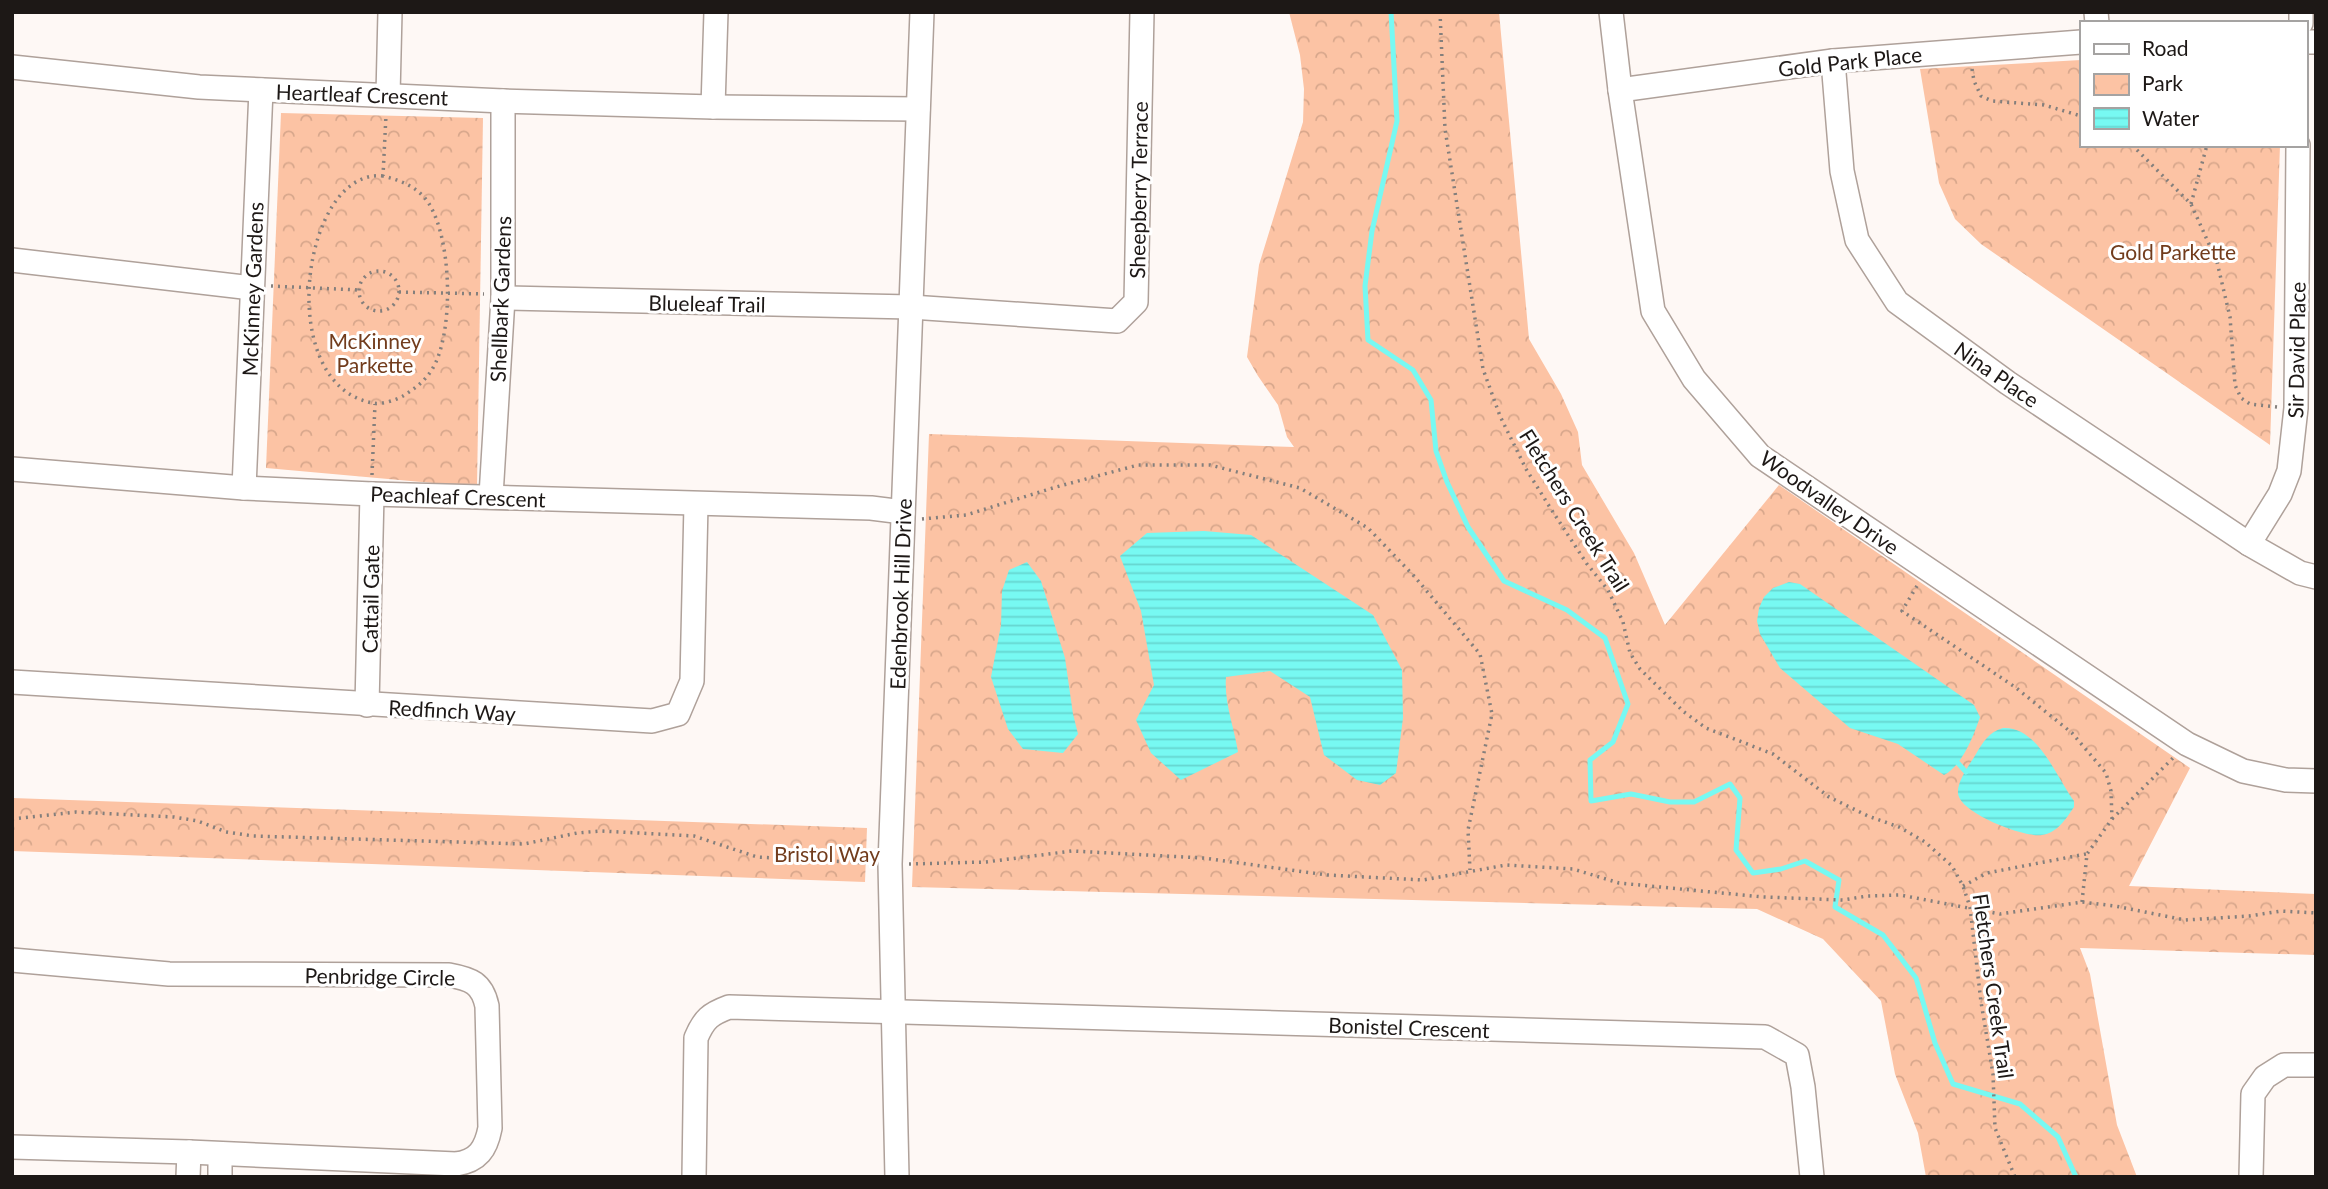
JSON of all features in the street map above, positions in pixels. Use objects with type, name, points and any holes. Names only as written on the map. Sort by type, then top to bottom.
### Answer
[{"type":"street","points":[[388,95],[390,12]]},
{"type":"street","points":[[713,107],[716,12]]},
{"type":"street","name":"Edenbrook Hill Drive","points":[[897,1177],[890,864],[922,12]]},
{"type":"street","name":"Sheepberry Terrace","points":[[911,307],[1117,321],[1136,302],[1142,12]]},
{"type":"street","name":"Woodvalley Drive","points":[[1611,12],[1653,311],[1694,379],[1760,456],[2187,744],[2243,771],[2286,780],[2316,781]]},
{"type":"street","name":"Gold Park Place","points":[[1620,90],[1833,61],[2080,42]]},
{"type":"street","name":"Nina Place","points":[[1833,61],[1842,171],[1857,240],[1896,302],[2008,383],[2249,544],[2300,573],[2316,577]]},
{"type":"street","name":"Heartleaf Crescent","points":[[12,67],[199,88],[503,101],[918,109]]},
{"type":"street","name":"McKinney Gardens","points":[[244,488],[261,90]]},
{"type":"street","name":"Shellbark Gardens","points":[[491,496],[503,298],[503,101]]},
{"type":"street","name":"Sir David Place","points":[[2249,544],[2280,494],[2289,471],[2296,408],[2298,147]]},
{"type":"street","points":[[12,260],[252,289]]},
{"type":"street","name":"Blueleaf Trail","points":[[503,298],[911,307]]},
{"type":"street","name":"Peachleaf Crescent","points":[[12,469],[244,488],[871,508],[903,512]]},
{"type":"street","name":"Cattail Gate","points":[[368,705],[372,494]]},
{"type":"street","name":"Redfinch Way","points":[[12,681],[652,721],[678,714],[692,681],[696,504]]},
{"type":"street","name":"Penbridge Circle","points":[[12,960],[169,974],[449,975],[467,978],[479,987],[487,1006],[490,1128],[486,1145],[477,1157],[456,1164],[220,1165],[189,1152],[12,1147]]},
{"type":"street","points":[[694,1177],[696,1038],[701,1026],[712,1013],[729,1007],[893,1012]]},
{"type":"street","name":"Bonistel Crescent","points":[[893,1012],[1765,1037],[1797,1055],[1812,1177]]},
{"type":"street","points":[[2251,1177],[2253,1094],[2265,1077],[2284,1065],[2316,1065]]},
{"type":"street","points":[[188,1177],[189,1152]]},
{"type":"path","name":"Fletchers Creek Trail","points":[[1440,12],[1445,129],[1483,369],[1500,416],[1526,469],[1587,564],[1608,590],[1616,605],[1630,653],[1640,669],[1684,712],[1706,728],[1773,754],[1829,797],[1868,816],[1899,827],[1952,866],[1970,907],[1981,1002],[1993,1073],[1994,1128],[2015,1177]]},
{"type":"path","points":[[1969,49],[1974,81],[1981,96],[1992,101],[2043,105],[2080,117]]},
{"type":"path","points":[[383,176],[388,95]]},
{"type":"path","points":[[2134,147],[2191,204],[2217,262],[2230,317],[2235,385],[2241,398],[2250,404],[2263,407],[2296,408]]},
{"type":"path","points":[[2191,204],[2206,147]]},
{"type":"path","points":[[383,176],[413,187],[425,198],[434,212],[443,238],[446,322],[432,370],[418,387],[399,398],[375,404],[354,397],[337,384],[323,368],[311,336],[309,288],[314,249],[337,198],[348,186],[362,179],[383,176]]},
{"type":"path","points":[[379,271],[395,278],[399,292],[395,303],[378,311],[367,306],[359,290],[363,278],[379,271]]},
{"type":"path","points":[[252,289],[266,286],[359,290]]},
{"type":"path","points":[[399,292],[488,295],[503,298]]},
{"type":"path","points":[[372,494],[375,404]]},
{"type":"path","points":[[903,512],[925,520],[966,514],[1138,465],[1210,465],[1300,488],[1368,528],[1414,576],[1480,654],[1492,714],[1468,830],[1471,870]]},
{"type":"path","points":[[1927,569],[1902,611],[2015,687],[2072,733],[2106,772],[2111,791],[2112,819]]},
{"type":"path","points":[[2082,902],[2087,854],[2112,819],[2187,744]]},
{"type":"path","points":[[1963,886],[1987,873],[2087,854]]},
{"type":"path","points":[[1763,897],[1843,900],[1900,895],[2000,914],[2082,902],[2185,920],[2281,911],[2316,912]]},
{"type":"green space","points":[[1289,12],[1499,12],[1529,339],[1561,394],[1578,432],[1582,465],[1634,553],[1665,625],[1779,485],[2190,768],[2129,886],[2316,894],[2316,955],[2080,948],[2090,974],[2117,1125],[2137,1177],[1926,1177],[1918,1133],[1895,1074],[1881,1001],[1823,939],[1757,909],[912,887],[929,434],[1294,447],[1287,437],[1278,405],[1247,357],[1259,265],[1303,122],[1304,89],[1300,55]]},
{"type":"green space","name":"Gold Parkette","points":[[2080,60],[2080,147],[2280,147],[2270,445],[1981,244],[1955,219],[1939,183],[1920,69]]},
{"type":"green space","name":"McKinney Parkette","points":[[281,113],[483,118],[477,487],[266,468]]},
{"type":"green space","name":"Bristol Way","points":[[12,798],[867,828],[865,882],[12,851]]},
{"type":"water","points":[[1204,531],[1251,535],[1373,615],[1402,670],[1403,718],[1396,773],[1380,785],[1357,780],[1324,755],[1310,697],[1270,671],[1226,677],[1228,705],[1238,752],[1181,780],[1151,753],[1136,720],[1154,685],[1141,611],[1120,556],[1147,533]]},
{"type":"water","points":[[1027,562],[1041,581],[1065,658],[1078,734],[1063,753],[1023,749],[1008,729],[991,677],[1001,625],[1002,591],[1009,570]]},
{"type":"water","points":[[1789,582],[1800,584],[1974,705],[1980,717],[1966,749],[1950,771],[1944,775],[1898,744],[1850,728],[1780,668],[1760,634],[1757,621],[1764,597],[1773,588]]},
{"type":"water","points":[[2003,728],[2026,735],[2036,744],[2074,801],[2074,807],[2064,821],[2047,834],[2022,833],[1994,823],[1961,801],[1958,788],[1964,773],[1987,738]]},
{"type":"waterway","points":[[1391,12],[1397,121],[1372,231],[1365,286],[1368,340],[1413,370],[1431,400],[1436,451],[1447,482],[1468,527],[1504,581],[1567,610],[1605,638],[1628,704],[1613,742],[1590,760],[1591,801],[1631,794],[1670,802],[1694,802],[1730,784],[1740,798],[1736,850],[1753,873],[1781,869],[1805,861],[1839,880],[1835,907],[1883,935],[1916,978],[1935,1043],[1953,1084],[2020,1104],[2058,1137],[2076,1177]]},
{"type":"waterway","points":[[1957,762],[1966,772]]}]
